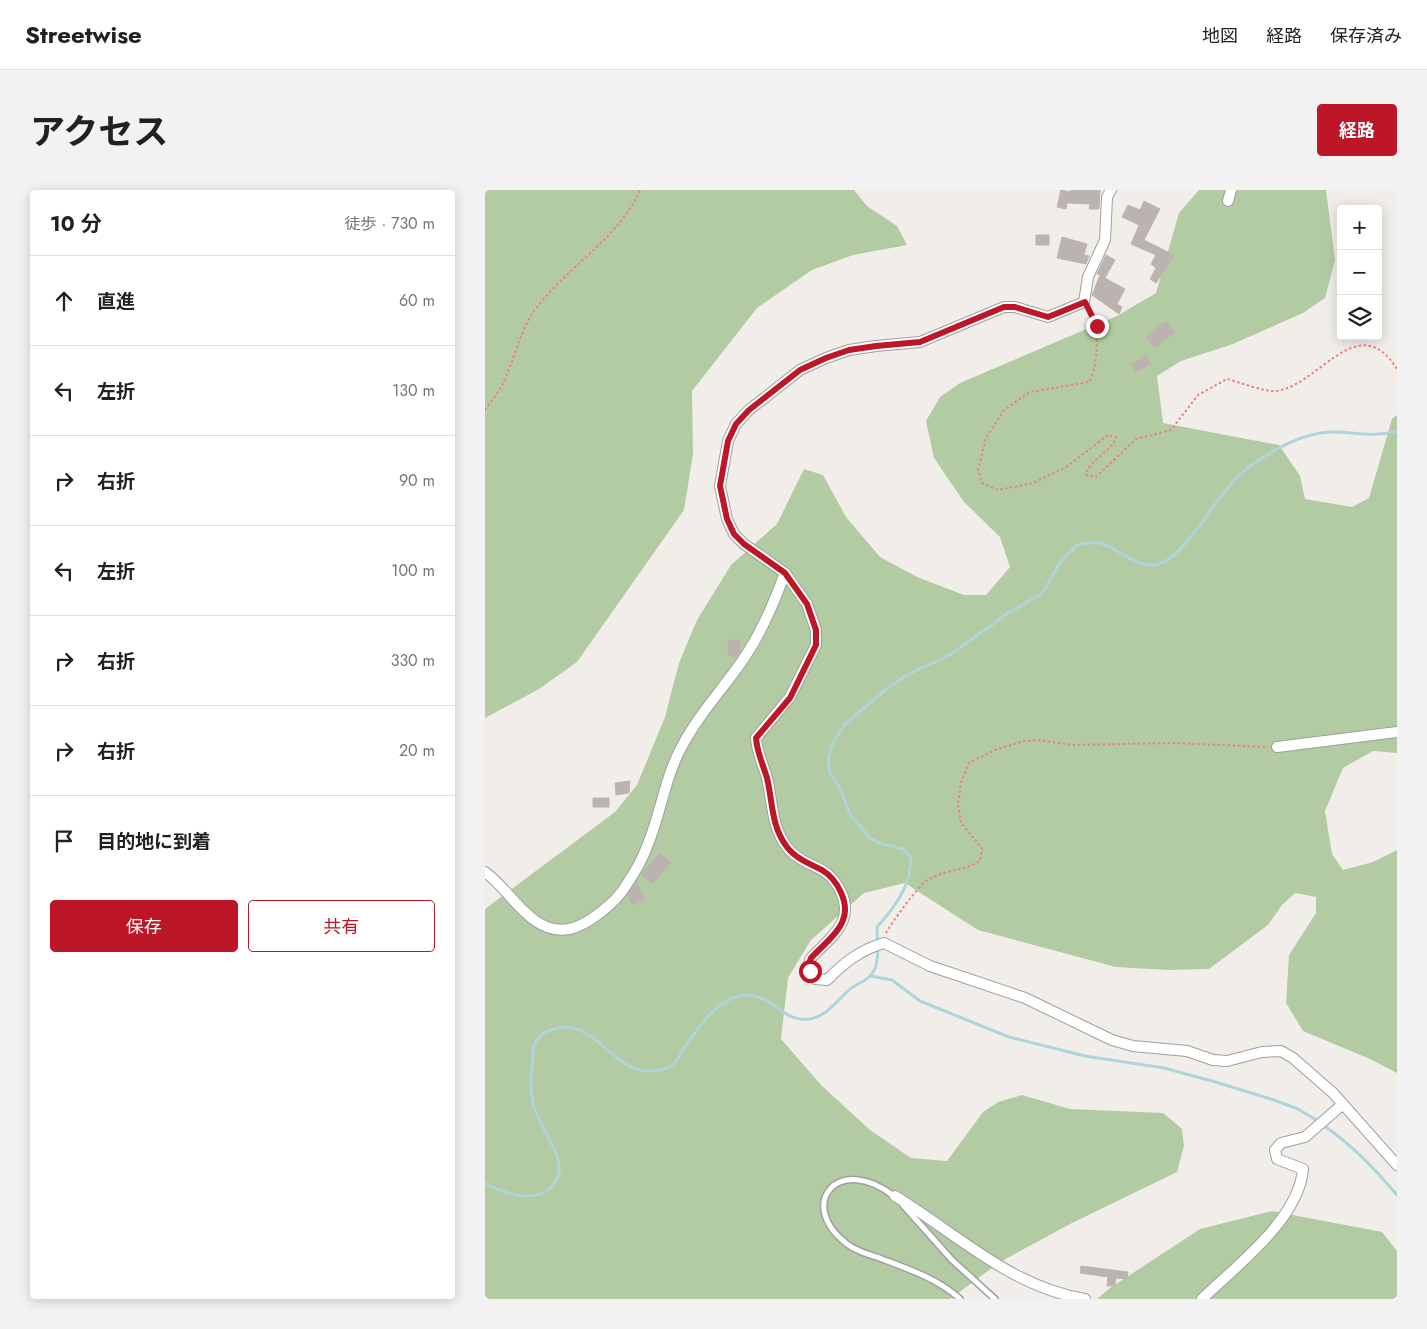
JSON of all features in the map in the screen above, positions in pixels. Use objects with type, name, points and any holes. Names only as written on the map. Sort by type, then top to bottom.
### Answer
[{"type":"street","points":[[1111,190],[1107,197],[1105,240],[1088,277],[1085,302],[1048,317],[1015,307],[1004,307],[920,342],[849,350],[826,358],[800,370],[749,410],[736,424],[728,441],[720,486],[727,519],[734,534],[744,544],[785,573],[807,604],[816,630],[816,645],[790,698],[759,732],[756,738],[757,754],[766,777],[772,816],[778,835],[788,850],[824,872],[837,885],[843,897],[844,918],[840,926],[811,958],[809,963],[810,971],[815,978],[827,980],[851,958],[866,948],[884,943],[930,966],[1025,998],[1112,1040],[1133,1046],[1187,1051],[1220,1061],[1262,1052],[1281,1051],[1293,1058],[1397,1165]]},
{"type":"street","points":[[1228,201],[1231,190]]},
{"type":"street","points":[[485,872],[530,917],[547,927],[570,929],[601,913],[615,901],[648,844],[665,785],[681,747],[707,707],[741,663],[771,612],[785,573]]},
{"type":"street","points":[[1277,747],[1397,732]]},
{"type":"street","points":[[1202,1299],[1274,1229],[1295,1198],[1302,1183],[1303,1169],[1277,1159],[1275,1150],[1281,1143],[1305,1137],[1341,1106]]},
{"type":"street","points":[[895,1196],[1004,1270],[1050,1291],[1085,1299]]},
{"type":"lane","points":[[960,1299],[936,1280],[864,1253],[847,1244],[832,1228],[824,1212],[825,1194],[833,1183],[849,1179],[881,1186],[895,1196],[952,1260],[995,1299]]},
{"type":"path","points":[[485,410],[507,376],[519,339],[534,311],[621,220],[640,190]]},
{"type":"path","points":[[1085,302],[1097,326],[1095,362],[1089,382],[1030,392],[1004,410],[986,438],[978,470],[982,483],[998,490],[1033,483],[1066,467],[1107,435],[1116,437],[1113,446],[1087,469],[1086,475],[1096,477],[1136,439],[1171,430],[1198,395],[1227,379],[1275,391],[1292,385],[1339,353],[1364,345],[1384,351],[1397,369]]},
{"type":"path","points":[[884,943],[887,932],[893,922],[926,881],[973,866],[980,861],[981,848],[961,823],[957,805],[961,782],[969,763],[995,750],[1023,740],[1039,740],[1072,745],[1173,743],[1277,747]]},
{"type":"green space","points":[[485,190],[854,190],[867,206],[897,226],[907,245],[853,255],[812,270],[757,308],[692,391],[693,454],[684,510],[577,662],[539,689],[485,718]]},
{"type":"green space","points":[[1199,190],[1326,190],[1335,260],[1325,298],[1303,313],[1233,344],[1181,361],[1157,376],[1163,423],[1279,445],[1300,476],[1305,499],[1352,507],[1369,498],[1392,419],[1397,415],[1397,753],[1373,751],[1343,768],[1325,811],[1332,854],[1343,870],[1373,862],[1397,850],[1397,1073],[1370,1059],[1303,1031],[1286,1003],[1289,955],[1316,913],[1316,897],[1295,893],[1282,905],[1268,925],[1209,969],[1168,970],[1116,967],[978,930],[905,883],[864,893],[811,940],[788,978],[781,1039],[821,1085],[870,1130],[911,1158],[947,1161],[983,1112],[998,1102],[1022,1095],[1070,1109],[1163,1113],[1182,1129],[1184,1146],[1177,1172],[1070,1224],[1000,1262],[950,1299],[485,1299],[485,909],[615,812],[637,785],[665,717],[679,663],[697,620],[731,565],[777,524],[804,469],[823,475],[846,517],[880,557],[917,577],[964,595],[986,595],[1010,567],[1000,537],[964,502],[934,458],[926,421],[940,397],[960,383],[1117,316],[1156,293],[1179,213]]},
{"type":"green space","points":[[1272,1211],[1382,1232],[1397,1251],[1397,1299],[1097,1299],[1110,1288],[1200,1229]]},
{"type":"building","points":[[1061,190],[1071,192],[1071,190],[1100,190],[1099,209],[1089,209],[1090,204],[1067,203],[1066,209],[1057,207]]},
{"type":"building","points":[[1144,201],[1160,209],[1144,240],[1174,255],[1156,283],[1150,279],[1156,268],[1151,264],[1156,255],[1131,244],[1139,225],[1122,217],[1128,205],[1140,210]]},
{"type":"building","points":[[1036,235],[1049,235],[1049,245],[1036,245]]},
{"type":"building","points":[[1062,237],[1087,244],[1084,255],[1089,256],[1086,264],[1057,258]]},
{"type":"building","points":[[1106,255],[1115,260],[1105,278],[1125,289],[1117,304],[1122,307],[1119,314],[1092,295],[1100,275],[1097,274]]},
{"type":"building","points":[[1166,321],[1175,332],[1155,348],[1146,336]]},
{"type":"building","points":[[1145,355],[1151,363],[1136,372],[1131,365]]},
{"type":"building","points":[[728,640],[740,640],[740,652],[736,658],[728,655]]},
{"type":"building","points":[[630,781],[629,793],[616,795],[615,783]]},
{"type":"building","points":[[593,798],[609,798],[609,807],[593,807]]},
{"type":"building","points":[[660,853],[671,863],[652,884],[641,874]]},
{"type":"building","points":[[636,882],[645,899],[632,905],[628,895]]},
{"type":"building","points":[[1081,1266],[1128,1272],[1127,1279],[1116,1278],[1115,1286],[1107,1286],[1108,1277],[1080,1273]]},
{"type":"waterway","points":[[485,1183],[499,1190],[521,1196],[537,1195],[555,1183],[559,1173],[559,1162],[555,1150],[536,1114],[531,1089],[534,1045],[548,1031],[568,1027],[581,1031],[626,1064],[638,1069],[659,1070],[673,1065],[711,1013],[733,998],[746,995],[757,996],[790,1016],[799,1019],[810,1019],[826,1012],[851,988],[871,975],[877,958],[877,927],[901,896],[908,878],[911,858],[904,849],[882,844],[870,838],[851,816],[839,786],[830,773],[828,762],[831,747],[844,725],[885,690],[907,675],[950,655],[1008,613],[1040,595],[1059,564],[1077,545],[1091,542],[1100,543],[1136,562],[1151,565],[1159,564],[1170,558],[1193,535],[1238,476],[1279,448],[1300,438],[1322,433],[1372,434],[1397,431]]},
{"type":"waterway","points":[[871,976],[892,980],[920,1001],[1009,1037],[1085,1056],[1164,1068],[1212,1081],[1298,1109],[1318,1121]]},
{"type":"waterway","points":[[1323,1125],[1362,1157],[1397,1195]]},
{"type":"route","points":[[810,971],[809,963],[811,958],[840,926],[844,918],[843,897],[837,885],[824,872],[788,850],[778,835],[772,816],[766,777],[757,754],[756,738],[759,732],[790,698],[816,645],[816,630],[807,604],[785,573],[744,544],[734,534],[727,519],[720,486],[728,441],[736,424],[749,410],[800,370],[849,350],[920,342],[1004,307],[1015,307],[1048,317],[1085,302],[1097,326]]}]
